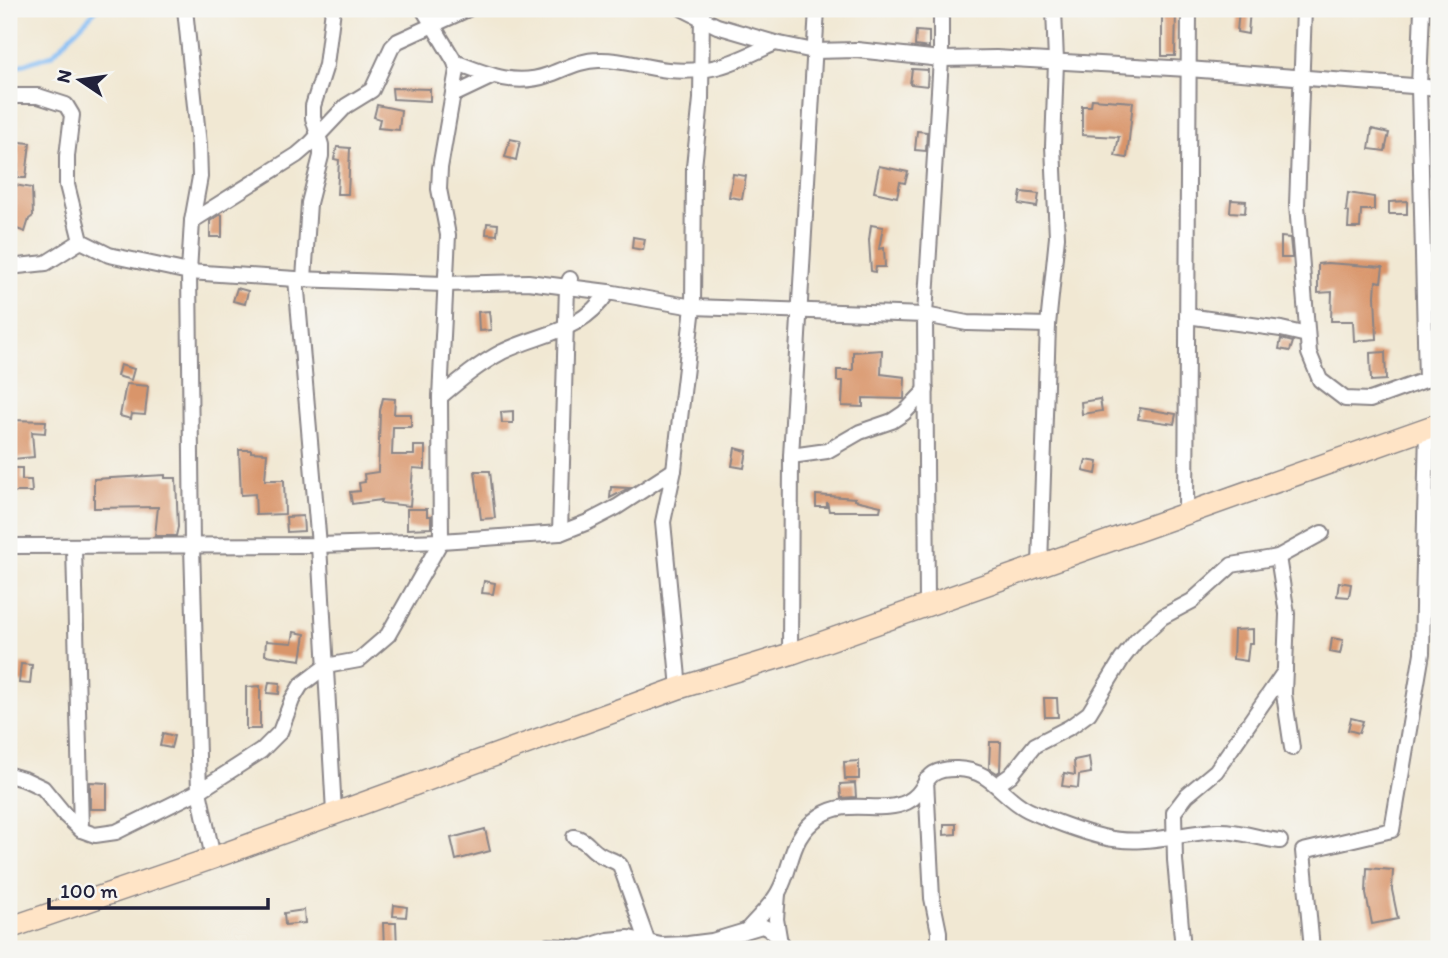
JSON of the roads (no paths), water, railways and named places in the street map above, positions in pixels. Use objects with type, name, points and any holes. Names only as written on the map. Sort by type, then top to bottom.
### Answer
[{"type":"main road","points":[[9,928],[213,858],[679,688],[790,654],[1433,426]]},
{"type":"street","points":[[185,9],[200,177],[192,221],[188,272],[199,792],[213,858]]},
{"type":"street","points":[[333,9],[326,65],[313,106],[321,156],[309,203],[300,279],[334,812]]},
{"type":"street","points":[[9,775],[43,788],[80,830],[95,835],[116,832],[199,792],[261,751],[280,732],[301,685],[326,666],[359,660],[388,635],[441,541],[440,397],[448,235],[439,189],[440,168],[457,70],[424,9]]},
{"type":"street","points":[[192,221],[269,174],[317,136],[345,106],[372,90],[392,47],[398,41],[468,9]]},
{"type":"street","points":[[683,9],[702,14],[717,26],[814,51],[857,50],[941,59],[996,58],[1188,69],[1439,88]]},
{"type":"street","points":[[790,654],[791,456],[817,9]]},
{"type":"street","points":[[927,604],[925,315],[941,59],[941,9]]},
{"type":"street","points":[[1040,565],[1048,325],[1057,237],[1053,146],[1056,62],[1054,9]]},
{"type":"street","points":[[1186,513],[1189,9]]},
{"type":"street","points":[[1304,9],[1297,205],[1309,353],[1320,380],[1345,399],[1370,400],[1432,378],[1419,87],[1422,9]]},
{"type":"street","points":[[679,688],[663,522],[674,470],[693,307],[694,167],[702,70],[702,14]]},
{"type":"street","points":[[455,62],[493,76],[518,81],[535,79],[584,61],[600,60],[668,70],[723,67],[775,43]]},
{"type":"street","points":[[453,96],[493,76]]},
{"type":"street","points":[[9,96],[38,96],[66,105],[72,115],[66,156],[71,207],[81,241],[109,255],[188,272],[445,284],[568,283],[693,307],[925,315],[967,323],[1048,325]]},
{"type":"street","points":[[9,267],[46,263],[81,241]]},
{"type":"street","points":[[560,533],[568,283]]},
{"type":"street","points":[[440,397],[480,365],[502,352],[566,330],[590,313],[608,292]]},
{"type":"street","points":[[1187,316],[1307,335]]},
{"type":"street","points":[[791,456],[827,452],[860,432],[892,421],[904,413],[926,390]]},
{"type":"street","points":[[1312,949],[1303,851],[1392,830],[1422,653],[1433,426]]},
{"type":"street","points":[[9,546],[319,545],[560,533],[617,507],[674,470]]},
{"type":"street","points":[[998,785],[1011,775],[1035,745],[1070,727],[1089,713],[1122,659],[1162,617],[1192,601],[1232,565],[1278,557],[1322,533]]},
{"type":"street","points":[[74,547],[80,830]]},
{"type":"street","points":[[1278,557],[1287,614],[1284,694],[1292,748]]},
{"type":"street","points":[[1423,601],[1439,593]]},
{"type":"street","points":[[1182,949],[1173,820],[1178,804],[1216,771],[1285,671]]},
{"type":"street","points":[[783,943],[776,919],[778,892],[794,845],[818,817],[834,808],[906,802],[932,774],[943,770],[972,770],[998,785],[1028,810],[1105,838],[1144,842],[1219,831],[1280,841]]},
{"type":"street","points":[[926,780],[932,898],[939,932],[939,949]]},
{"type":"street","points":[[574,838],[581,838],[598,853],[614,859],[620,865],[648,943]]},
{"type":"street","points":[[747,930],[778,892]]},
{"type":"street","points":[[548,946],[583,948],[608,940],[629,938],[679,947],[712,941],[761,926],[774,931],[783,943]]},
{"type":"waterway","points":[[9,69],[52,55],[97,9]]}]
